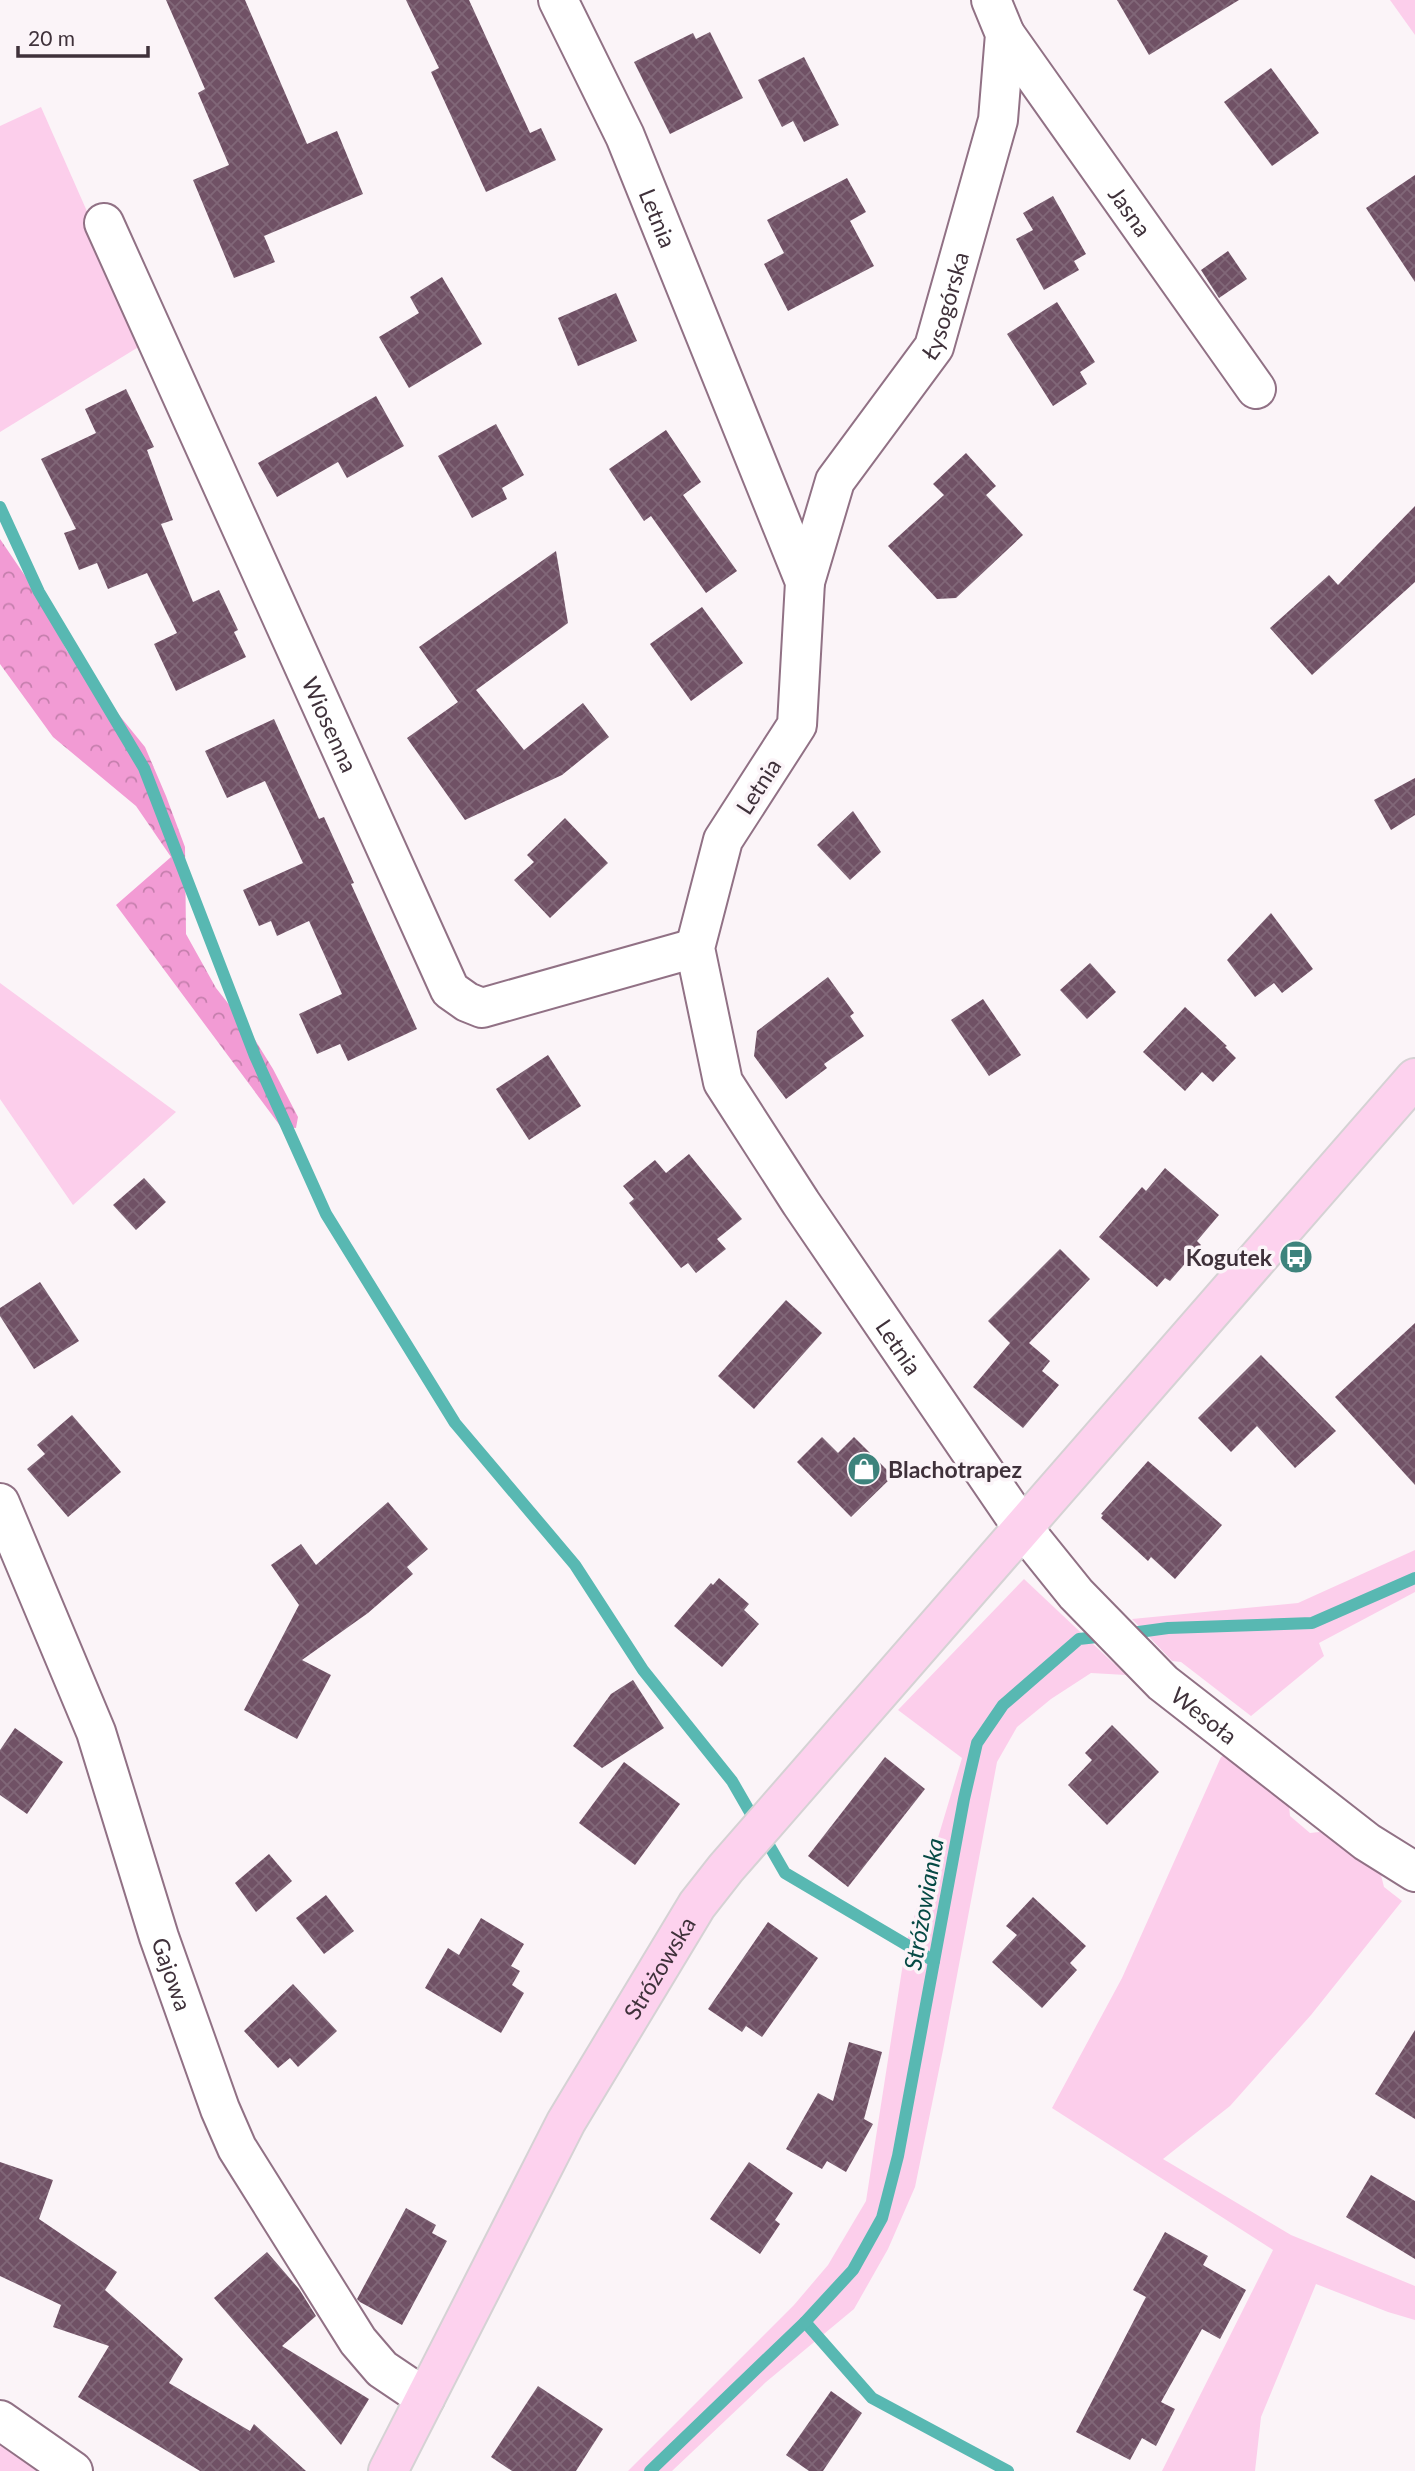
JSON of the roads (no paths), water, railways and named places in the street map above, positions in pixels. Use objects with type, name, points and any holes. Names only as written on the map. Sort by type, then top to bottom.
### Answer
[{"type":"main road","name":"Stróżowska","points":[[388,2471],[566,2122],[697,1905],[726,1868],[1022,1527],[1415,1079]]},
{"type":"street","name":"Letnia","points":[[558,0],[625,136],[804,582],[797,725],[723,840],[695,947],[723,1082],[801,1203],[1022,1527]]},
{"type":"street","name":"Łysogórska","points":[[804,582],[835,481],[934,347],[998,120],[998,17]]},
{"type":"street","name":"Jasna","points":[[998,17],[1256,389]]},
{"type":"street","name":"Wiosenna","points":[[104,223],[450,990],[467,1002],[482,1008],[695,947]]},
{"type":"street","name":"Gajowa","points":[[0,1503],[96,1732],[159,1937],[220,2109],[237,2148],[358,2341],[382,2369],[425,2398]]},
{"type":"street","name":"Wesoła","points":[[1022,1527],[1076,1594],[1163,1683],[1367,1842],[1415,1872]]},
{"type":"street","points":[[0,2420],[72,2471]]},
{"type":"waterway","points":[[0,507],[39,592],[144,768],[255,1056],[326,1214],[455,1423],[575,1565],[643,1670],[732,1781],[785,1873],[934,1961]]},
{"type":"waterway","name":"Stróżowianka","points":[[1124,1634],[1168,1628],[1312,1623],[1415,1578]]},
{"type":"waterway","name":"Stróżowianka","points":[[650,2471],[805,2322],[853,2270],[882,2218],[898,2156],[964,1799],[977,1743],[1003,1705],[1079,1639],[1106,1636]]},
{"type":"waterway","points":[[805,2322],[872,2398],[1008,2471]]},
{"type":"place","name":"Kogutek","points":[[1296,1257]]},
{"type":"place","name":"Blachotrapez","points":[[864,1469]]}]
